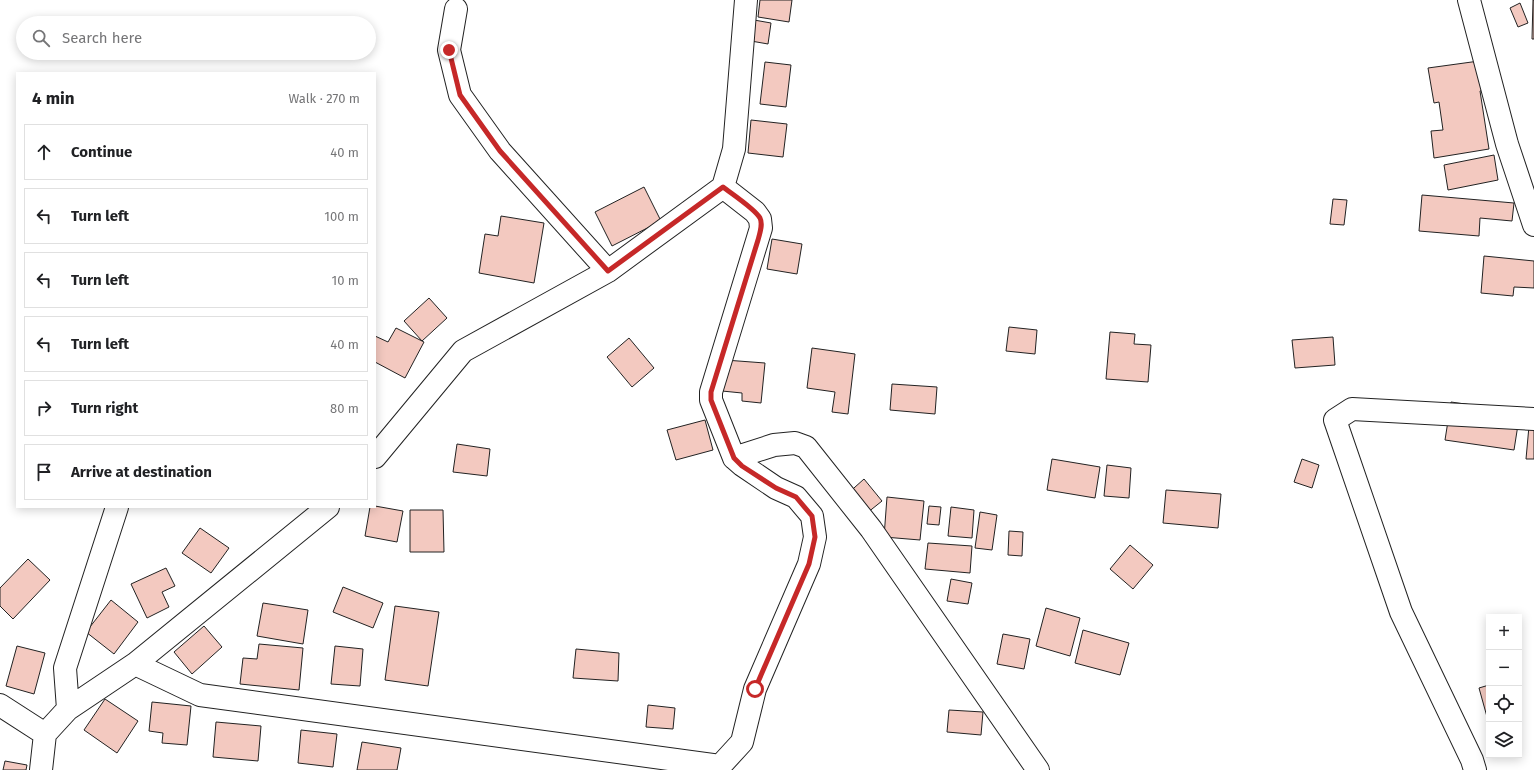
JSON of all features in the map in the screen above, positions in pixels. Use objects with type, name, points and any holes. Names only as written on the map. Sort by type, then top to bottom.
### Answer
[{"type":"street","points":[[376,456],[463,351],[608,271],[723,187],[734,149],[746,0]]},
{"type":"street","points":[[1469,0],[1507,144],[1534,225]]},
{"type":"street","points":[[456,8],[449,50],[460,95],[500,151],[608,271]]},
{"type":"street","points":[[135,664],[200,695],[720,766],[742,742],[755,689],[809,564],[815,537],[812,516],[796,497],[776,488],[742,466],[734,458],[711,400],[711,392],[761,228],[760,219],[755,212],[723,187]]},
{"type":"street","points":[[1475,770],[1472,760],[1401,612],[1335,420],[1352,409],[1534,419]]},
{"type":"street","points":[[734,458],[774,445],[795,443],[806,447],[870,529],[1038,770]]},
{"type":"street","points":[[68,709],[65,668],[117,508]]},
{"type":"street","points":[[41,770],[45,734],[68,709],[135,664],[327,508]]},
{"type":"street","points":[[0,705],[45,734]]},
{"type":"building","points":[[760,0],[792,0],[789,22],[758,17]]},
{"type":"building","points":[[1533,0],[1534,39],[1532,39]]},
{"type":"building","points":[[1520,3],[1528,23],[1518,27],[1510,8]]},
{"type":"building","points":[[754,20],[771,23],[768,44],[751,41]]},
{"type":"building","points":[[1479,61],[1483,90],[1480,91],[1489,149],[1434,158],[1431,131],[1443,130],[1439,102],[1434,103],[1428,68]]},
{"type":"building","points":[[765,62],[791,65],[786,107],[760,104]]},
{"type":"building","points":[[751,120],[787,124],[783,157],[748,153]]},
{"type":"building","points":[[1494,155],[1498,180],[1448,190],[1444,165]]},
{"type":"building","points":[[644,187],[661,221],[612,246],[595,212]]},
{"type":"building","points":[[1422,195],[1514,203],[1512,221],[1480,218],[1479,236],[1419,231]]},
{"type":"building","points":[[1333,199],[1347,200],[1344,225],[1330,224]]},
{"type":"building","points":[[501,216],[544,223],[534,283],[479,273],[485,234],[498,236]]},
{"type":"building","points":[[772,239],[802,244],[797,274],[767,269]]},
{"type":"building","points":[[1484,256],[1534,261],[1534,288],[1514,287],[1513,296],[1481,293]]},
{"type":"building","points":[[429,298],[447,318],[422,341],[404,321]]},
{"type":"building","points":[[1009,327],[1037,330],[1035,354],[1006,351]]},
{"type":"building","points":[[396,328],[424,342],[405,378],[376,363],[376,336],[388,342]]},
{"type":"building","points":[[1110,332],[1135,334],[1134,344],[1151,345],[1148,382],[1106,379]]},
{"type":"building","points":[[1333,337],[1335,365],[1295,368],[1292,340]]},
{"type":"building","points":[[629,338],[654,368],[632,387],[607,357]]},
{"type":"building","points":[[812,348],[855,354],[848,414],[832,412],[835,392],[807,388]]},
{"type":"building","points":[[725,360],[765,363],[761,403],[742,401],[742,393],[722,391]]},
{"type":"building","points":[[892,384],[937,387],[935,414],[890,410]]},
{"type":"building","points":[[1451,402],[1520,412],[1514,450],[1445,440]]},
{"type":"building","points":[[1530,415],[1534,416],[1534,459],[1526,459]]},
{"type":"building","points":[[705,420],[713,450],[676,460],[667,430]]},
{"type":"building","points":[[457,444],[490,449],[487,476],[453,472]]},
{"type":"building","points":[[1052,459],[1100,467],[1095,498],[1047,490]]},
{"type":"building","points":[[1302,459],[1319,465],[1312,488],[1294,482]]},
{"type":"building","points":[[1107,465],[1131,468],[1129,498],[1104,496]]},
{"type":"building","points":[[864,479],[882,501],[862,517],[845,496]]},
{"type":"building","points":[[1166,490],[1221,494],[1218,528],[1163,523]]},
{"type":"building","points":[[887,497],[924,501],[920,540],[884,537]]},
{"type":"building","points":[[376,506],[403,511],[397,542],[365,536],[370,508],[376,508]]},
{"type":"building","points":[[929,506],[941,507],[939,525],[927,524]]},
{"type":"building","points":[[951,507],[974,510],[972,538],[948,536]]},
{"type":"building","points":[[410,510],[443,510],[444,552],[410,552]]},
{"type":"building","points":[[980,512],[997,515],[992,550],[975,548]]},
{"type":"building","points":[[200,528],[229,548],[211,573],[182,553]]},
{"type":"building","points":[[1009,531],[1023,532],[1022,556],[1008,555]]},
{"type":"building","points":[[928,543],[972,546],[970,573],[925,569]]},
{"type":"building","points":[[1130,545],[1153,565],[1133,589],[1110,569]]},
{"type":"building","points":[[28,559],[50,580],[13,619],[0,606],[0,588]]},
{"type":"building","points":[[166,568],[175,586],[162,592],[169,607],[147,618],[131,584]]},
{"type":"building","points":[[951,579],[972,583],[968,604],[947,601]]},
{"type":"building","points":[[343,587],[383,603],[373,628],[333,612]]},
{"type":"building","points":[[111,600],[138,622],[114,654],[86,632]]},
{"type":"building","points":[[263,603],[308,610],[303,644],[257,636]]},
{"type":"building","points":[[395,606],[439,612],[428,686],[385,680]]},
{"type":"building","points":[[1046,608],[1080,618],[1070,656],[1036,646]]},
{"type":"building","points":[[204,626],[222,647],[192,674],[174,652]]},
{"type":"building","points":[[1083,630],[1129,643],[1120,675],[1075,663]]},
{"type":"building","points":[[1003,634],[1030,639],[1024,669],[997,664]]},
{"type":"building","points":[[259,644],[303,648],[299,690],[240,684],[243,658],[257,659]]},
{"type":"building","points":[[17,646],[45,653],[34,694],[6,686]]},
{"type":"building","points":[[335,646],[363,649],[360,686],[331,684]]},
{"type":"building","points":[[576,649],[619,653],[618,681],[573,678]]},
{"type":"building","points":[[1486,686],[1486,713],[1479,688]]},
{"type":"building","points":[[105,699],[138,721],[117,753],[84,730]]},
{"type":"building","points":[[152,702],[191,706],[187,745],[162,743],[163,733],[149,731]]},
{"type":"building","points":[[648,705],[675,708],[673,729],[646,727]]},
{"type":"building","points":[[949,710],[983,712],[981,735],[947,732]]},
{"type":"building","points":[[216,722],[261,726],[258,761],[213,757]]},
{"type":"building","points":[[301,730],[337,734],[333,767],[298,763]]},
{"type":"building","points":[[362,742],[401,748],[397,770],[357,770]]},
{"type":"building","points":[[5,761],[27,765],[26,770],[3,770]]},
{"type":"route","points":[[449,50],[460,95],[500,151],[608,271],[723,187],[755,212],[760,219],[761,228],[758,240],[711,392],[711,400],[734,458],[742,466],[776,488],[796,497],[812,516],[815,537],[809,564],[755,689]]}]
